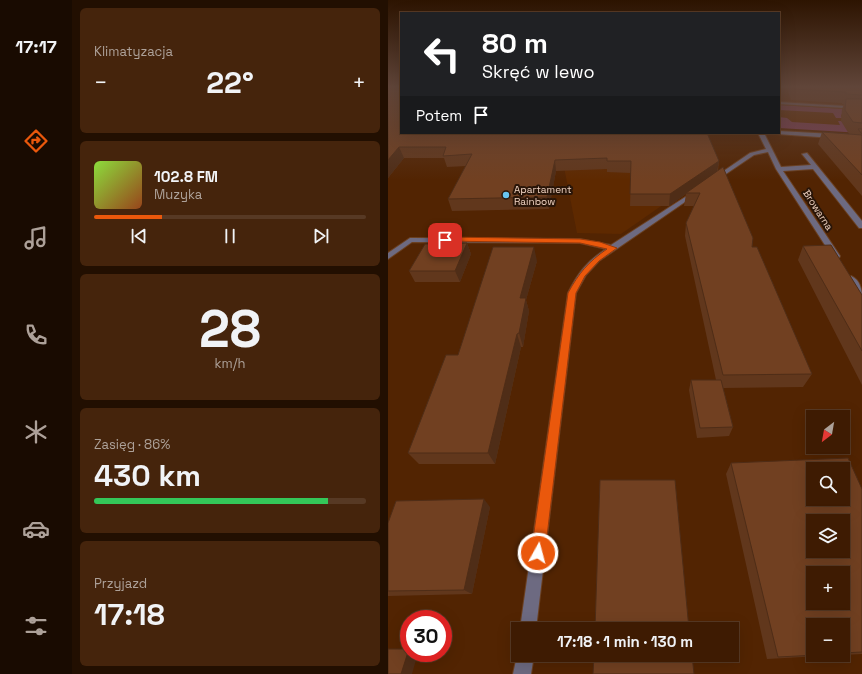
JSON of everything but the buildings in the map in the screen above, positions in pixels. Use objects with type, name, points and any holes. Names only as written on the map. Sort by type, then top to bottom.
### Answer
[{"type":"street","points":[[780,133],[837,136]]},
{"type":"street","name":"Browarna","points":[[761,134],[768,150],[779,169],[844,268],[858,284],[862,295]]},
{"type":"street","points":[[529,622],[572,293],[582,274],[596,259],[752,154],[768,150]]},
{"type":"street","points":[[805,154],[862,226]]},
{"type":"street","points":[[779,169],[817,170],[828,172]]},
{"type":"street","points":[[388,257],[410,240],[580,241],[613,248]]},
{"type":"street","points":[[522,674],[524,662]]},
{"type":"shaded area","points":[[780,117],[862,117],[862,132],[780,126]]},
{"type":"shaded area","points":[[780,117],[787,118],[792,122],[840,125],[838,121],[841,121],[862,133],[780,128]]},
{"type":"shaded area","points":[[562,157],[713,170],[621,234],[577,233]]},
{"type":"place","name":"Apartament Rainbow","points":[[506,195]]},
{"type":"route","points":[[445,240],[580,241],[613,248],[596,259],[582,274],[572,293],[538,553]]}]
